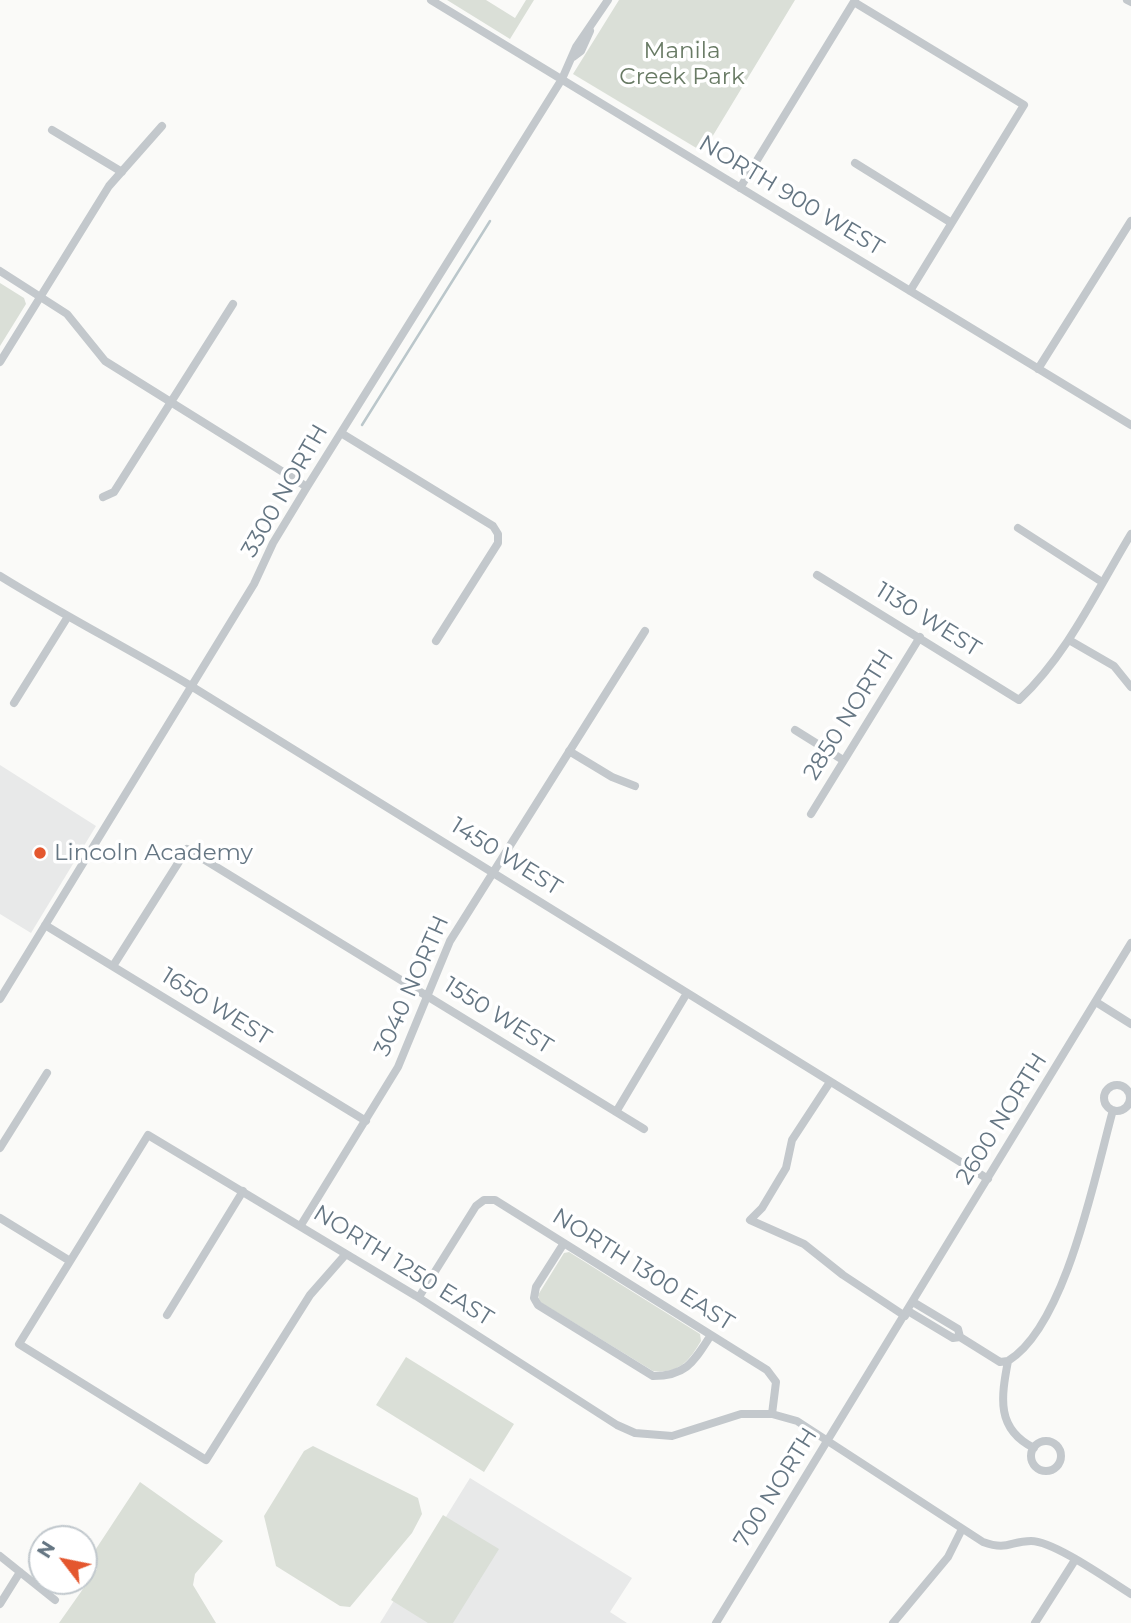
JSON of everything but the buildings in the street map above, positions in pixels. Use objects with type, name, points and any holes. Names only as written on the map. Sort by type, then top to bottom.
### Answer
[{"type":"street","name":"NORTH 900 WEST","points":[[431,0],[1038,369],[1130,420]]},
{"type":"street","name":"3300 NORTH","points":[[0,999],[254,584],[272,543],[562,79],[576,47],[608,0]]},
{"type":"street","points":[[740,188],[854,1],[1024,105],[910,291]]},
{"type":"street","points":[[0,362],[109,186],[162,126]]},
{"type":"street","points":[[52,130],[122,172]]},
{"type":"street","points":[[855,163],[950,222]]},
{"type":"street","points":[[1038,369],[1131,221]]},
{"type":"street","points":[[0,271],[67,314],[105,361],[307,487]]},
{"type":"street","points":[[103,497],[114,492],[233,304]]},
{"type":"street","points":[[341,433],[493,526],[498,534],[498,543],[436,641]]},
{"type":"street","points":[[1018,527],[1102,582]]},
{"type":"street","points":[[1131,534],[1069,640],[1114,666],[1131,687]]},
{"type":"street","name":"1130 WEST","points":[[817,575],[1018,700],[1034,686],[1069,640]]},
{"type":"street","name":"1450 WEST","points":[[0,576],[67,618],[104,634],[191,686],[988,1179]]},
{"type":"street","points":[[14,702],[67,618]]},
{"type":"street","name":"3040 NORTH","points":[[302,1226],[398,1068],[450,941],[645,631]]},
{"type":"street","name":"2850 NORTH","points":[[811,814],[920,637]]},
{"type":"street","points":[[795,730],[843,760]]},
{"type":"street","points":[[569,751],[612,777],[635,786]]},
{"type":"street","name":"1550 WEST","points":[[113,966],[187,849],[644,1129]]},
{"type":"street","name":"1650 WEST","points":[[45,925],[366,1121]]},
{"type":"street","name":"2600 NORTH","points":[[907,1313],[1131,943]]},
{"type":"street","points":[[1,977],[10,983]]},
{"type":"street","points":[[616,1112],[687,993]]},
{"type":"street","points":[[1096,1002],[1131,1024]]},
{"type":"street","points":[[0,1149],[47,1073]]},
{"type":"street","points":[[830,1082],[793,1140],[786,1168],[762,1208],[750,1220],[804,1244],[843,1275],[953,1338],[960,1337],[1000,1362],[1008,1362],[1027,1347],[1069,1268],[1113,1110]]},
{"type":"street","name":"NORTH 1250 EAST","points":[[70,1261],[148,1135],[419,1297],[617,1425],[635,1433],[672,1436],[741,1414],[772,1414]]},
{"type":"street","points":[[167,1315],[243,1191]]},
{"type":"street","name":"NORTH 1300 EAST","points":[[419,1297],[475,1206],[484,1200],[495,1200],[767,1370],[776,1382],[772,1414]]},
{"type":"street","points":[[0,1218],[70,1261],[19,1344],[206,1460],[306,1301],[346,1254]]},
{"type":"street","points":[[564,1243],[536,1287],[534,1298],[538,1306],[653,1376],[672,1376],[692,1364],[711,1335]]},
{"type":"street","points":[[914,1302],[958,1329],[960,1337]]},
{"type":"street","name":"700 NORTH","points":[[716,1623],[907,1313]]},
{"type":"street","points":[[1008,1362],[1002,1397],[1004,1420],[1013,1434],[1034,1448]]},
{"type":"street","points":[[772,1414],[816,1431],[826,1443],[962,1530],[995,1546],[1009,1547],[1031,1541],[1075,1560],[1131,1594]]},
{"type":"street","points":[[893,1623],[948,1557],[962,1530]]},
{"type":"street","points":[[0,1556],[55,1600]]},
{"type":"street","points":[[1035,1623],[1075,1560]]},
{"type":"street","points":[[0,1604],[20,1572]]},
{"type":"shaded area","name":"Lincoln Academy","points":[[0,765],[96,826],[31,933],[0,914]]},
{"type":"shaded area","points":[[470,1478],[632,1578],[610,1612],[627,1623],[380,1623]]},
{"type":"green space","points":[[447,0],[486,0],[515,18],[526,0],[534,0],[510,39]]},
{"type":"green space","name":"Manila Creek Park","points":[[619,0],[795,0],[703,152],[573,74]]},
{"type":"green space","points":[[0,283],[24,298],[26,304],[0,346]]},
{"type":"green space","points":[[569,1252],[700,1334],[701,1341],[692,1355],[676,1368],[653,1371],[540,1302],[538,1295],[564,1253]]},
{"type":"green space","points":[[406,1357],[514,1424],[484,1472],[376,1405]]},
{"type":"green space","points":[[313,1446],[418,1498],[422,1514],[412,1533],[350,1607],[340,1606],[276,1566],[264,1516],[304,1451]]},
{"type":"green space","points":[[140,1482],[223,1541],[195,1574],[193,1585],[216,1623],[59,1623],[79,1595],[98,1595],[98,1546]]},
{"type":"green space","points":[[443,1515],[499,1549],[453,1623],[428,1623],[391,1600]]},
{"type":"waterway","points":[[362,425],[490,221]]},
{"type":"place","name":"Lincoln Academy","points":[[40,853]]}]
